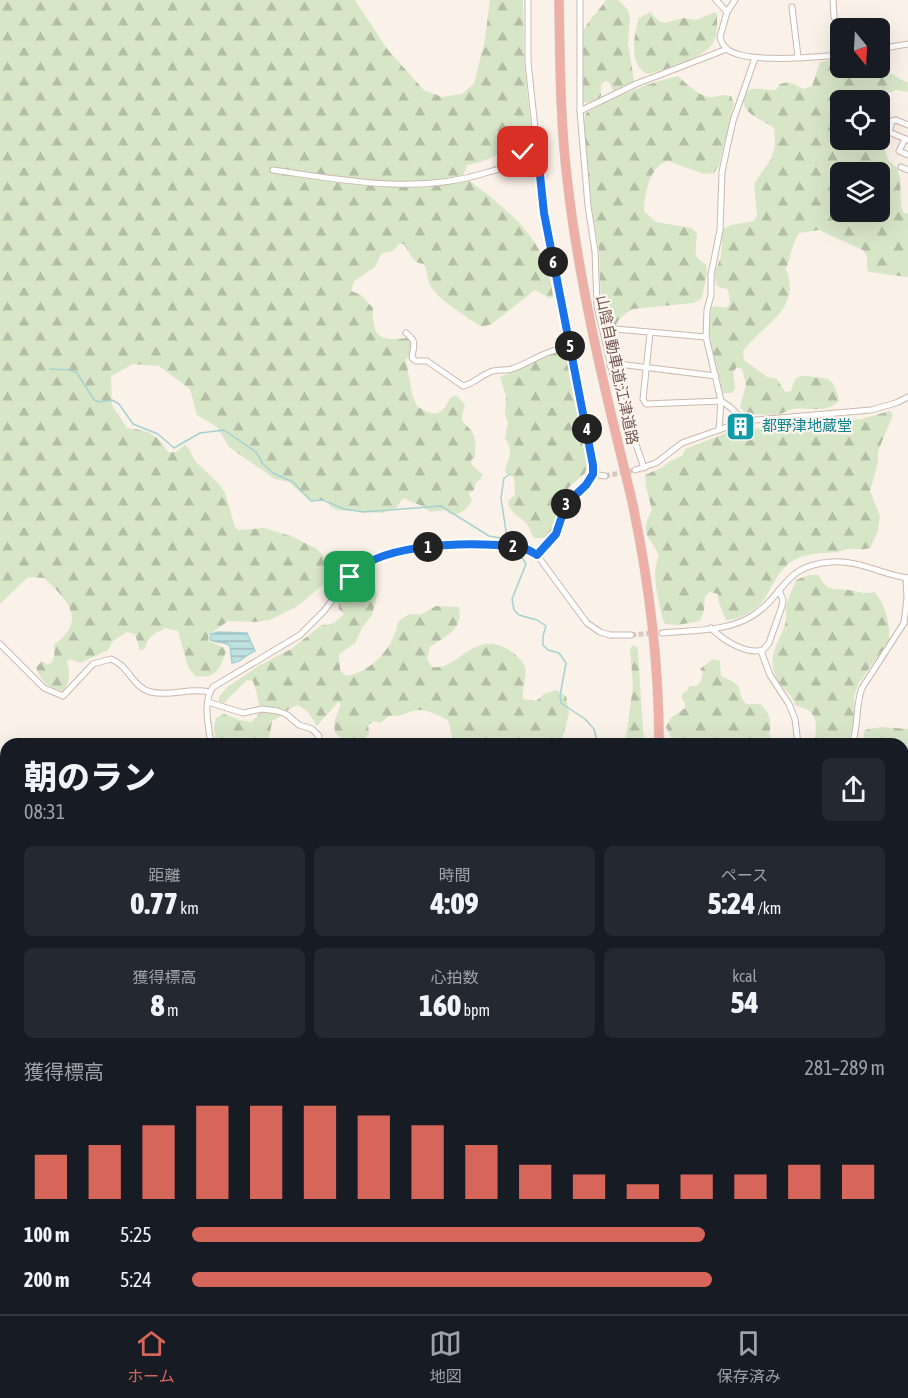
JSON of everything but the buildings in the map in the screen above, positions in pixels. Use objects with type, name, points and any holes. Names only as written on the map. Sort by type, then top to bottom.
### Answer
[{"type":"highway","name":"山陰自動車道;江津道路","points":[[559,0],[563,121],[568,184],[590,322],[632,502],[644,565],[656,661],[659,738]]},
{"type":"street","points":[[528,0],[528,62],[544,213],[586,426],[593,474],[586,485],[566,504],[556,534],[537,555]]},
{"type":"street","points":[[580,0],[580,111],[588,206],[595,251],[597,306],[610,366],[644,468]]},
{"type":"street","points":[[716,0],[727,12]]},
{"type":"street","points":[[735,0],[727,12],[720,31],[720,37],[727,49],[736,54],[755,58],[830,55]]},
{"type":"street","points":[[833,0],[834,17]]},
{"type":"street","points":[[792,7],[798,57]]},
{"type":"street","points":[[890,47],[908,44]]},
{"type":"street","points":[[580,111],[636,84],[727,49]]},
{"type":"street","points":[[719,430],[721,401],[706,337],[706,310],[711,295],[711,275],[720,230],[722,172],[733,121],[755,58]]},
{"type":"street","points":[[908,125],[896,120],[892,121],[888,128],[889,132],[906,140],[899,151],[908,155]]},
{"type":"street","points":[[273,170],[393,185],[438,184],[462,180],[507,166],[523,152],[529,141],[536,137]]},
{"type":"street","points":[[901,167],[908,170]]},
{"type":"street","points":[[615,329],[706,337]]},
{"type":"street","points":[[406,333],[413,339],[415,345],[412,358],[427,361],[462,386],[473,383],[487,373],[525,364],[551,350],[570,348]]},
{"type":"street","points":[[650,333],[643,399],[646,404],[721,401],[744,422]]},
{"type":"street","points":[[610,366],[618,364],[716,376]]},
{"type":"street","points":[[635,470],[661,460],[682,443],[744,422],[871,410],[908,397]]},
{"type":"street","points":[[593,474],[604,476]]},
{"type":"street","points":[[211,738],[209,692],[220,682],[300,635],[324,611],[355,571],[372,560],[420,548],[457,544],[519,547],[537,555],[587,623],[600,632],[610,635],[631,635]]},
{"type":"street","points":[[662,633],[736,624],[752,616],[797,571],[807,567],[831,562],[855,563],[907,578],[903,623],[862,688],[854,738]]},
{"type":"street","points":[[711,628],[719,636],[748,651],[761,651],[769,643],[782,606],[782,596],[779,590]]},
{"type":"street","points":[[0,644],[44,688],[59,695],[66,694],[93,664],[111,659],[123,665],[139,686],[152,693],[199,690],[209,692]]},
{"type":"street","points":[[761,651],[770,675],[789,704],[795,719],[797,738]]},
{"type":"street","points":[[208,702],[243,713],[262,710],[286,714],[295,723],[315,731],[318,738]]},
{"type":"green space","points":[[0,0],[355,0],[387,49],[424,90],[442,97],[462,94],[474,84],[485,39],[490,0],[523,0],[524,59],[531,130],[493,157],[467,165],[463,176],[495,200],[522,226],[543,257],[553,297],[549,298],[535,290],[492,324],[482,327],[452,307],[432,289],[424,264],[416,262],[404,244],[399,244],[393,251],[381,254],[375,267],[354,281],[351,291],[361,295],[373,308],[374,325],[379,335],[390,339],[407,338],[411,341],[412,350],[406,360],[412,394],[417,406],[428,412],[440,412],[450,398],[456,395],[465,405],[462,421],[473,434],[475,441],[475,457],[471,460],[472,465],[482,474],[474,490],[469,493],[472,501],[465,510],[455,515],[449,514],[446,510],[430,512],[403,498],[396,508],[383,513],[336,510],[330,506],[328,500],[309,500],[289,482],[275,479],[229,447],[217,427],[197,415],[190,389],[159,366],[133,364],[111,376],[112,405],[127,428],[156,436],[168,452],[176,452],[185,445],[195,461],[225,493],[235,527],[239,530],[264,528],[291,536],[317,549],[326,559],[330,571],[328,581],[296,607],[270,620],[228,621],[209,635],[208,641],[223,647],[226,651],[219,668],[208,676],[195,676],[188,667],[178,631],[166,628],[152,635],[145,648],[140,651],[135,634],[127,632],[113,641],[108,650],[80,663],[71,659],[67,661],[68,680],[64,691],[59,690],[43,680],[36,667],[42,661],[48,665],[52,661],[54,645],[65,636],[70,627],[72,618],[66,602],[44,578],[28,577],[0,604]]},
{"type":"green space","points":[[606,0],[618,0],[628,10],[630,16],[628,43],[634,81],[630,85],[613,91],[609,82],[606,81],[602,83],[601,96],[598,100],[586,103],[582,101],[582,36],[589,22]]},
{"type":"green space","points":[[650,12],[660,22],[665,23],[683,18],[696,20],[715,12],[717,25],[715,40],[708,49],[693,59],[648,74],[637,64],[634,41],[639,18]]},
{"type":"green space","points":[[830,60],[830,78],[890,78],[890,73],[908,83],[908,92],[830,90],[830,150],[885,150],[889,161],[897,168],[900,178],[901,206],[904,213],[908,214],[908,277],[869,272],[867,257],[863,250],[819,230],[799,233],[786,269],[790,283],[785,306],[743,351],[744,360],[767,377],[777,379],[785,392],[791,391],[795,379],[800,377],[829,380],[836,389],[839,401],[823,409],[793,409],[771,415],[745,413],[740,407],[746,385],[742,369],[737,367],[733,372],[735,388],[732,393],[723,393],[709,335],[711,308],[716,306],[726,308],[730,304],[728,289],[718,287],[715,279],[721,256],[723,229],[731,225],[754,221],[757,215],[754,184],[771,159],[775,146],[774,128],[748,111],[744,102],[745,96],[752,89],[776,90],[780,84],[789,82],[804,89],[812,86],[820,62]]},
{"type":"green space","points":[[678,76],[702,95],[711,97],[728,95],[731,96],[734,104],[719,165],[714,173],[704,174],[668,161],[656,168],[652,174],[646,197],[644,211],[656,222],[691,228],[697,233],[696,255],[706,264],[707,273],[702,298],[694,303],[632,309],[620,318],[615,326],[607,327],[601,305],[599,250],[589,193],[583,124],[586,113],[631,91]]},
{"type":"green space","points":[[556,353],[563,353],[568,360],[587,465],[585,473],[569,487],[560,505],[557,525],[551,536],[534,538],[527,524],[513,511],[508,501],[515,495],[514,478],[506,473],[505,469],[510,450],[505,439],[508,423],[505,414],[506,396],[500,377]]},
{"type":"green space","points":[[890,411],[893,415],[878,451],[878,463],[870,491],[880,516],[878,531],[870,548],[811,554],[792,561],[782,570],[760,604],[741,617],[726,620],[718,594],[710,592],[705,596],[700,621],[677,625],[665,624],[655,579],[659,556],[646,530],[652,510],[645,475],[683,455],[685,449],[726,433],[736,435],[744,429],[861,419]]},
{"type":"green space","points":[[809,575],[819,575],[825,585],[830,588],[864,593],[874,592],[884,608],[888,621],[889,641],[858,684],[854,696],[855,722],[849,738],[815,738],[816,724],[813,715],[804,708],[796,706],[777,679],[773,667],[774,654],[786,621],[788,599],[796,580]]},
{"type":"green space","points":[[355,579],[375,588],[377,594],[372,615],[362,628],[355,643],[339,654],[340,670],[346,676],[365,669],[380,657],[392,640],[398,622],[405,616],[420,615],[436,606],[459,607],[460,615],[456,626],[448,635],[430,647],[427,659],[432,667],[442,667],[476,647],[486,644],[509,650],[520,659],[525,667],[523,699],[536,701],[544,694],[556,690],[566,696],[569,713],[563,738],[452,738],[448,720],[419,710],[389,716],[380,723],[374,721],[368,725],[369,734],[363,738],[342,738],[335,733],[334,722],[341,704],[338,702],[317,726],[308,712],[298,705],[272,721],[269,738],[215,738],[216,718],[224,714],[251,722],[260,713],[253,681],[247,680],[224,703],[219,702],[219,697],[226,688],[260,665],[291,649],[322,625],[332,624],[339,619],[344,614],[339,609],[338,600]]},
{"type":"green space","points":[[634,645],[638,653],[644,738],[626,738],[633,686],[630,648]]},
{"type":"green space","points":[[713,659],[720,661],[721,676],[738,686],[746,704],[760,704],[766,710],[771,738],[672,738],[666,727],[671,718],[685,708],[681,697],[683,693],[688,690],[689,686],[696,686],[700,683],[703,673],[700,669]]},
{"type":"green space","points":[[881,727],[908,729],[908,738],[863,738],[865,730]]},
{"type":"water","points":[[218,632],[247,633],[255,651],[238,662],[232,663],[230,646],[210,640],[211,634]]},
{"type":"waterway","points":[[50,369],[70,370],[77,373],[94,400],[100,402],[112,400],[119,404],[133,424],[158,434],[174,448],[200,433],[224,430],[256,452],[263,464],[273,473],[293,482],[311,501],[323,500],[344,509],[364,512],[441,506],[489,536],[507,539]]},
{"type":"waterway","points":[[510,474],[504,478],[501,498],[507,538],[510,542]]},
{"type":"waterway","points":[[517,550],[526,564],[512,599],[514,610],[519,615],[537,620],[546,626],[543,645],[548,650],[559,653],[566,663],[560,696],[561,703],[585,719],[594,729],[595,738]]},
{"type":"tunnel","points":[[605,476],[635,470]]},
{"type":"tunnel","points":[[631,635],[655,633]]},
{"type":"place","name":"都野津地蔵堂","points":[[741,426]]},
{"type":"route","points":[[350,577],[362,565],[372,560],[441,545],[486,544],[519,547],[537,555],[556,534],[566,504],[586,485],[593,474],[586,426],[544,213],[536,137],[529,141],[523,152]]}]
